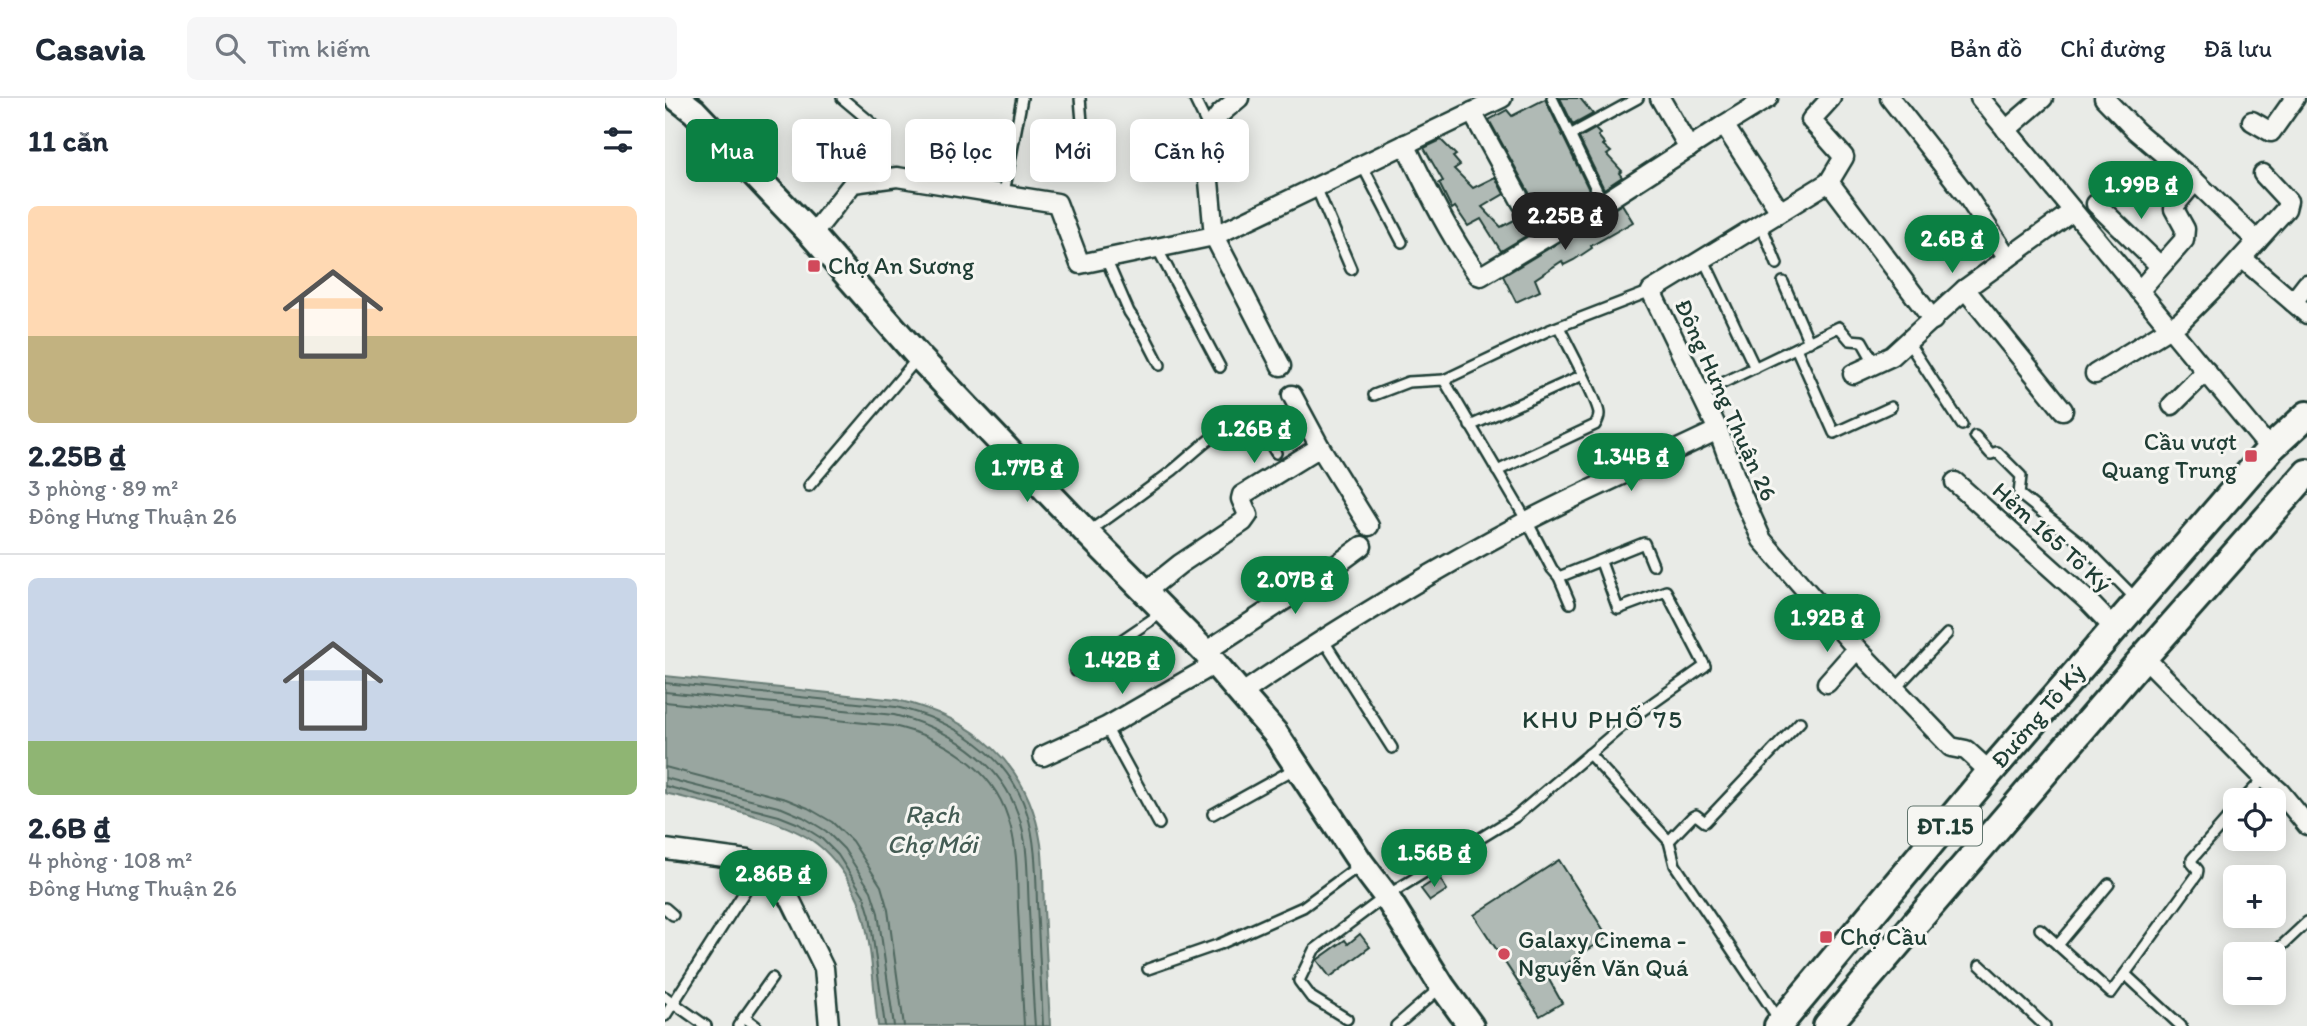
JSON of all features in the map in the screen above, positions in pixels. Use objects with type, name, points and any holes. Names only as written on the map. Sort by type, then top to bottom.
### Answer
[{"type":"main road","points":[[689,102],[812,235],[919,357],[1210,658],[1275,733],[1386,896],[1469,1025]]},
{"type":"main road","name":"Đường Tô Ký","points":[[1780,1024],[1990,772],[2270,449],[2307,415]]},
{"type":"main road","name":"Đường Tô Ký","points":[[1827,1026],[2144,657],[2307,474]]},
{"type":"main road","points":[[2115,629],[2144,657]]},
{"type":"street","points":[[1216,119],[1239,98]]},
{"type":"street","points":[[812,235],[853,183],[897,177],[1056,203],[1080,264],[1106,259],[1214,236],[1502,98]]},
{"type":"street","points":[[1660,98],[1689,148]]},
{"type":"street","points":[[1405,144],[1434,202],[1478,275],[1486,274],[1767,98]]},
{"type":"street","points":[[1831,98],[1811,120],[1844,157],[1829,182],[1933,320]]},
{"type":"street","points":[[1890,98],[1967,196],[2008,258]]},
{"type":"street","points":[[1980,98],[2270,449]]},
{"type":"street","points":[[2006,130],[2043,98]]},
{"type":"street","points":[[2103,98],[2257,241]]},
{"type":"street","points":[[2252,121],[2271,132],[2295,98]]},
{"type":"street","points":[[1472,112],[1523,203]]},
{"type":"street","points":[[1724,125],[1779,210]]},
{"type":"street","points":[[2095,374],[2181,321],[2286,209],[2288,203],[2263,174]]},
{"type":"street","points":[[2139,291],[2184,240],[2185,229],[2175,209],[2195,181]]},
{"type":"street","points":[[1209,182],[1214,236],[1281,366]]},
{"type":"street","name":"Đông Hưng Thuận 26","points":[[1829,182],[1779,210],[1651,291],[1718,430],[1741,494],[1762,540],[1857,649],[1951,747],[1966,750],[1990,772]]},
{"type":"street","points":[[2096,204],[2160,266]]},
{"type":"street","points":[[1853,374],[1892,356],[1965,289],[2073,211]]},
{"type":"street","points":[[2242,258],[2307,314]]},
{"type":"street","points":[[2293,302],[2307,284]]},
{"type":"street","points":[[1965,289],[2063,410]]},
{"type":"street","points":[[2172,405],[2206,371]]},
{"type":"street","points":[[1292,396],[1319,447],[1370,526]]},
{"type":"street","points":[[1241,694],[1322,639],[1527,521],[1718,430]]},
{"type":"street","points":[[1146,592],[1180,564],[1243,522],[1248,514],[1241,496],[1245,492],[1319,447]]},
{"type":"street","name":"Hẻm 165 Tô Ký","points":[[1955,482],[2089,602],[2115,629]]},
{"type":"street","points":[[1043,756],[1107,727],[1210,658],[1362,546]]},
{"type":"street","points":[[1827,684],[1857,649]]},
{"type":"street","points":[[2144,657],[2280,792],[2306,822]]},
{"type":"street","points":[[665,849],[747,860],[761,866],[791,901],[824,968],[829,1026]]},
{"type":"lane","points":[[842,98],[873,124],[853,183]]},
{"type":"lane","points":[[1005,193],[1022,98]]},
{"type":"lane","points":[[1080,98],[1082,119]]},
{"type":"lane","points":[[1193,98],[1204,119]]},
{"type":"lane","points":[[1552,98],[1603,203]]},
{"type":"lane","points":[[1570,135],[1637,98]]},
{"type":"lane","points":[[1362,165],[1402,242]]},
{"type":"lane","points":[[1316,187],[1351,269]]},
{"type":"lane","points":[[1760,222],[1777,264]]},
{"type":"lane","points":[[1157,248],[1220,367]]},
{"type":"lane","points":[[1703,258],[1755,368]]},
{"type":"lane","points":[[1106,259],[1129,312],[1145,335],[1160,365]]},
{"type":"lane","points":[[1783,282],[1809,342]]},
{"type":"lane","points":[[1374,395],[1408,382],[1444,380],[1559,327],[1651,291]]},
{"type":"lane","points":[[1497,471],[1595,425],[1599,411],[1559,327]]},
{"type":"lane","points":[[1700,394],[1839,327],[1850,340],[1862,341],[1875,364]]},
{"type":"lane","points":[[1907,342],[1962,425]]},
{"type":"lane","points":[[1796,348],[1834,433],[1891,407]]},
{"type":"lane","points":[[809,486],[919,357]]},
{"type":"lane","points":[[1471,426],[1583,375]]},
{"type":"lane","points":[[1444,380],[1559,577],[1570,603]]},
{"type":"lane","points":[[1087,533],[1241,420],[1247,418],[1254,421],[1276,453]]},
{"type":"lane","points":[[1975,436],[1991,454],[1997,452],[2021,476],[2019,494],[2082,544],[2139,601]]},
{"type":"lane","points":[[1559,577],[1601,562],[1644,542],[1653,565]]},
{"type":"lane","points":[[1347,1019],[1311,997],[1299,981],[1314,950],[1386,896],[1515,817],[1633,718],[1705,666],[1666,591],[1618,609],[1601,562]]},
{"type":"lane","points":[[1076,671],[1164,611]]},
{"type":"lane","points":[[1895,689],[1947,634]]},
{"type":"lane","points":[[1322,639],[1392,748]]},
{"type":"lane","points":[[1669,841],[1692,817],[1696,816],[1705,821],[1800,722]]},
{"type":"lane","points":[[1107,727],[1159,824]]},
{"type":"lane","points":[[1589,754],[1669,841],[1675,865],[1780,1024]]},
{"type":"lane","points":[[1213,814],[1297,767]]},
{"type":"lane","points":[[2254,788],[2264,778]]},
{"type":"lane","points":[[2040,929],[2111,993],[2197,875],[2198,870],[2192,859],[2223,824]]},
{"type":"lane","points":[[1147,969],[1220,944],[1303,906],[1361,863]]},
{"type":"lane","points":[[665,1016],[761,866]]},
{"type":"lane","points":[[2058,945],[2109,884]]},
{"type":"lane","points":[[2286,942],[2307,922]]},
{"type":"lane","points":[[1980,965],[2045,1026]]},
{"type":"lane","points":[[2125,974],[2181,1026]]},
{"type":"lane","points":[[756,1026],[741,1022],[772,978]]},
{"type":"lane","points":[[1397,1026],[1442,986]]},
{"type":"lane","points":[[665,997],[706,1026]]},
{"type":"water","name":"Rạch Chợ Mới","points":[[665,676],[897,700],[950,719],[993,748],[1024,790],[1035,815],[1041,844],[1050,1026],[878,1026],[863,913],[850,884],[829,855],[817,844],[785,826],[744,812],[665,793]]},
{"type":"building","points":[[1560,98],[1580,98],[1593,114],[1573,125]]},
{"type":"building","points":[[1545,99],[1592,196],[1501,251],[1481,219],[1468,226],[1455,207],[1452,209],[1439,183],[1443,181],[1424,148],[1441,140],[1456,155],[1453,157],[1460,165],[1454,169],[1473,188],[1495,177],[1504,194],[1482,207],[1501,227],[1535,208],[1489,120],[1507,110],[1512,116]]},
{"type":"building","points":[[1595,129],[1605,144],[1603,145],[1611,152],[1607,155],[1622,171],[1619,173],[1622,177],[1604,189],[1579,138]]},
{"type":"building","points":[[1622,204],[1633,222],[1591,246],[1592,248],[1574,260],[1564,265],[1562,261],[1535,279],[1540,291],[1516,302],[1503,276]]},
{"type":"building","points":[[1559,860],[1608,937],[1547,976],[1562,1003],[1540,1016],[1474,915]]},
{"type":"building","points":[[1439,877],[1447,890],[1430,901],[1421,889]]},
{"type":"building","points":[[1360,934],[1370,947],[1330,977],[1317,960],[1345,940],[1348,944]]},
{"type":"place","name":"Chợ An Sương","points":[[814,266]]},
{"type":"place","name":"Cầu vượt Quang Trung","points":[[2251,456]]},
{"type":"place","name":"Chợ Cầu","points":[[1826,937]]},
{"type":"place","name":"Galaxy Cinema - Nguyễn Văn Quá","points":[[1504,954]]},
{"type":"district","name":"KHU PHỐ 75","points":[[1603,719]]}]
